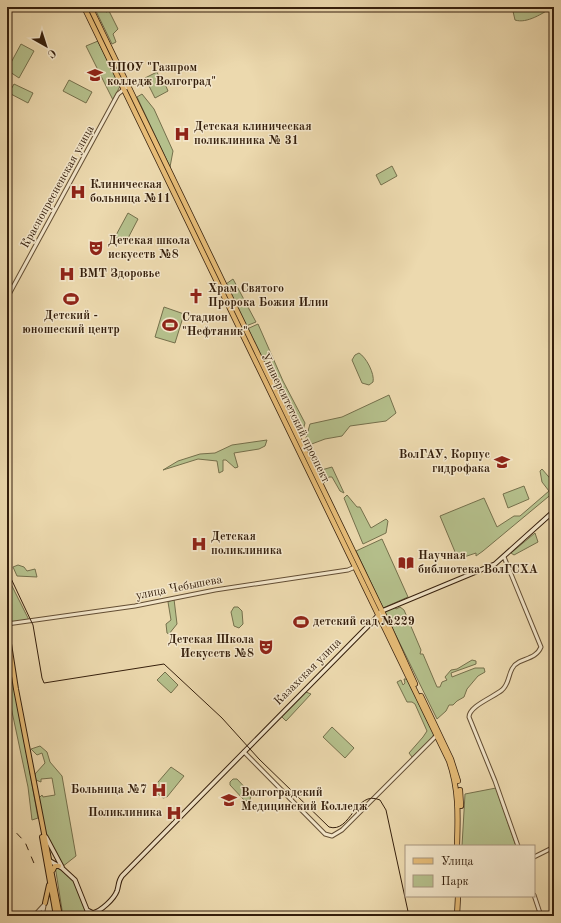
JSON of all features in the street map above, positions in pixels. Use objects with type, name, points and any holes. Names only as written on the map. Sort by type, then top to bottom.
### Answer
[{"type":"highway","name":"Университетский проспект","points":[[84,7],[126,87]]},
{"type":"highway","name":"Университетский проспект","points":[[90,7],[126,87],[451,759],[459,783],[461,800],[459,845]]},
{"type":"highway","name":"Университетский проспект","points":[[332,515],[355,567],[380,612]]},
{"type":"highway","points":[[456,916],[457,897]]},
{"type":"main road","name":"Казахская улица","points":[[61,867],[76,882],[84,905],[89,912],[93,913],[99,911],[117,892],[118,881],[122,876],[371,623],[380,612],[462,576],[488,568],[504,557],[554,511]]},
{"type":"main road","points":[[7,632],[48,861],[53,870],[60,916]]},
{"type":"main road","points":[[38,805],[48,861],[48,894],[44,904]]},
{"type":"main road","points":[[44,834],[61,867]]},
{"type":"main road","points":[[48,861],[61,867]]},
{"type":"main road","points":[[53,870],[55,866],[61,867]]},
{"type":"main road","points":[[49,879],[56,916]]},
{"type":"main road","points":[[44,904],[49,901],[54,904]]},
{"type":"street","name":"Краснопресненская улица","points":[[7,298],[116,99],[126,87]]},
{"type":"street","points":[[504,557],[541,647],[534,655],[516,664],[510,672],[507,682],[501,691],[472,710],[469,717],[495,781],[518,845]]},
{"type":"street","name":"улица Чебышева","points":[[7,624],[135,606],[195,593],[348,570],[355,567]]},
{"type":"street","points":[[244,752],[326,834],[332,836],[342,830],[438,734]]},
{"type":"street","points":[[535,856],[554,847]]},
{"type":"street","points":[[535,897],[541,916]]},
{"type":"street","points":[[34,916],[44,904]]},
{"type":"street","points":[[42,916],[44,904]]},
{"type":"green space","points":[[94,7],[103,7],[106,12],[109,11],[118,29],[113,34],[116,42],[112,44]]},
{"type":"green space","points":[[512,7],[553,7],[535,17],[520,21],[515,20]]},
{"type":"green space","points":[[98,41],[120,86],[113,100],[86,46]]},
{"type":"green space","points":[[21,44],[34,51],[19,78],[7,70]]},
{"type":"green space","points":[[157,72],[160,79],[163,79],[168,91],[155,98],[145,78]]},
{"type":"green space","points":[[69,80],[92,92],[86,103],[63,91]]},
{"type":"green space","points":[[14,84],[33,93],[28,103],[9,93]]},
{"type":"green space","points":[[142,94],[154,109],[173,151],[170,167],[137,97]]},
{"type":"green space","points":[[392,166],[397,176],[381,185],[376,175]]},
{"type":"green space","points":[[128,213],[138,219],[126,242],[115,237]]},
{"type":"green space","points":[[233,279],[256,322],[246,326],[226,284]]},
{"type":"green space","name":"Стадион \"Нефтяник\"","points":[[164,307],[184,314],[175,343],[155,337]]},
{"type":"green space","points":[[258,324],[283,381],[305,423],[301,438],[247,329]]},
{"type":"green space","points":[[359,353],[367,362],[373,375],[373,382],[369,385],[362,383],[352,360],[355,355]]},
{"type":"green space","points":[[389,395],[396,413],[386,421],[350,426],[342,436],[325,439],[309,445],[306,438],[310,424],[342,417]]},
{"type":"green space","points":[[267,440],[265,446],[259,449],[234,453],[238,467],[235,468],[226,460],[223,460],[223,471],[219,473],[217,461],[198,459],[163,470],[178,461],[200,454],[215,453],[232,445]]},
{"type":"green space","points":[[332,467],[344,493],[340,491],[332,477],[329,477],[324,483],[318,471]]},
{"type":"green space","points":[[542,469],[554,483],[554,492],[476,556],[476,553],[458,559],[440,516],[484,498],[497,527],[514,516],[520,516],[549,491],[542,482],[540,471]]},
{"type":"green space","points":[[524,486],[529,499],[508,508],[503,494]]},
{"type":"green space","points":[[347,495],[357,507],[360,507],[371,528],[386,519],[388,521],[386,533],[363,544],[344,498]]},
{"type":"green space","points":[[535,533],[538,542],[514,555],[511,553]]},
{"type":"green space","points":[[382,539],[408,597],[383,608],[356,551]]},
{"type":"green space","points":[[18,565],[24,567],[27,571],[35,569],[37,577],[17,576],[13,567]]},
{"type":"green space","points":[[7,576],[29,620],[11,621],[7,596]]},
{"type":"green space","points":[[174,599],[177,624],[169,634],[167,633],[166,624],[171,620],[168,602]]},
{"type":"green space","points":[[234,607],[238,607],[242,611],[243,624],[239,628],[234,626],[231,612]]},
{"type":"green space","points":[[395,607],[396,609],[400,607],[404,610],[421,650],[420,654],[423,654],[437,687],[440,687],[442,682],[447,680],[445,677],[451,670],[457,669],[472,660],[476,661],[476,664],[451,673],[452,677],[475,668],[484,668],[485,672],[478,676],[467,689],[464,697],[453,705],[449,705],[446,711],[437,719],[384,611]]},
{"type":"green space","points":[[7,644],[38,818],[32,820],[28,787],[7,688]]},
{"type":"green space","points":[[165,672],[178,685],[171,693],[157,680]]},
{"type":"green space","points":[[404,679],[407,679],[411,686],[434,734],[431,739],[412,757],[409,753],[427,731],[415,704],[412,702],[407,702],[397,682],[401,680],[403,685],[405,683]]},
{"type":"green space","points":[[306,692],[311,694],[286,721],[281,716]]},
{"type":"green space","points":[[332,727],[354,748],[345,758],[323,737]]},
{"type":"green space","points":[[40,746],[47,752],[50,762],[62,776],[76,856],[62,867],[46,835],[38,799],[42,795],[43,797],[55,795],[52,778],[41,779],[41,782],[36,780],[35,774],[45,763],[42,753],[37,755],[31,749]]},
{"type":"green space","points":[[171,767],[184,776],[167,797],[163,798],[152,789]]},
{"type":"green space","points":[[233,779],[237,779],[251,794],[250,800],[245,801],[230,785],[230,782]]},
{"type":"green space","points":[[496,788],[516,845],[462,845],[465,794]]},
{"type":"green space","points":[[58,867],[76,883],[88,916],[63,916],[55,868]]},
{"type":"tram line","points":[[7,570],[33,625],[44,683],[164,664],[222,718],[259,759],[329,827],[336,827],[343,824],[365,801],[372,798],[380,800],[386,810],[409,916]]},
{"type":"railway","points":[[7,823],[25,842],[36,868]]},
{"type":"place","name":"ЧПОУ \"Газпром колледж Волгоград\"","points":[[95,75]]},
{"type":"place","name":"Детская клиническая поликлиника № 31","points":[[182,134]]},
{"type":"place","name":"Клиническая больница №11","points":[[78,192]]},
{"type":"place","name":"Детская школа искусств №8","points":[[96,248]]},
{"type":"place","name":"ВМТ Здоровье","points":[[67,274]]},
{"type":"place","name":"Храм Святого Пророка Божия Илии","points":[[196,296]]},
{"type":"place","name":"Детский - юношеский центр","points":[[71,299]]},
{"type":"place","name":"Стадион \"Нефтяник\"","points":[[170,325]]},
{"type":"place","name":"ВолГАУ, Корпус гидрофака","points":[[502,462]]},
{"type":"place","name":"Детская поликлиника","points":[[199,544]]},
{"type":"place","name":"Научная библиотека ВолГСХА","points":[[406,563]]},
{"type":"place","name":"детский сад №229","points":[[301,622]]},
{"type":"place","name":"Детская Школа Искусств №8","points":[[266,647]]},
{"type":"place","name":"Больница №7","points":[[159,790]]},
{"type":"place","name":"Волгоградский Медицинский Колледж","points":[[229,800]]},
{"type":"place","name":"Поликлиника","points":[[174,813]]}]
